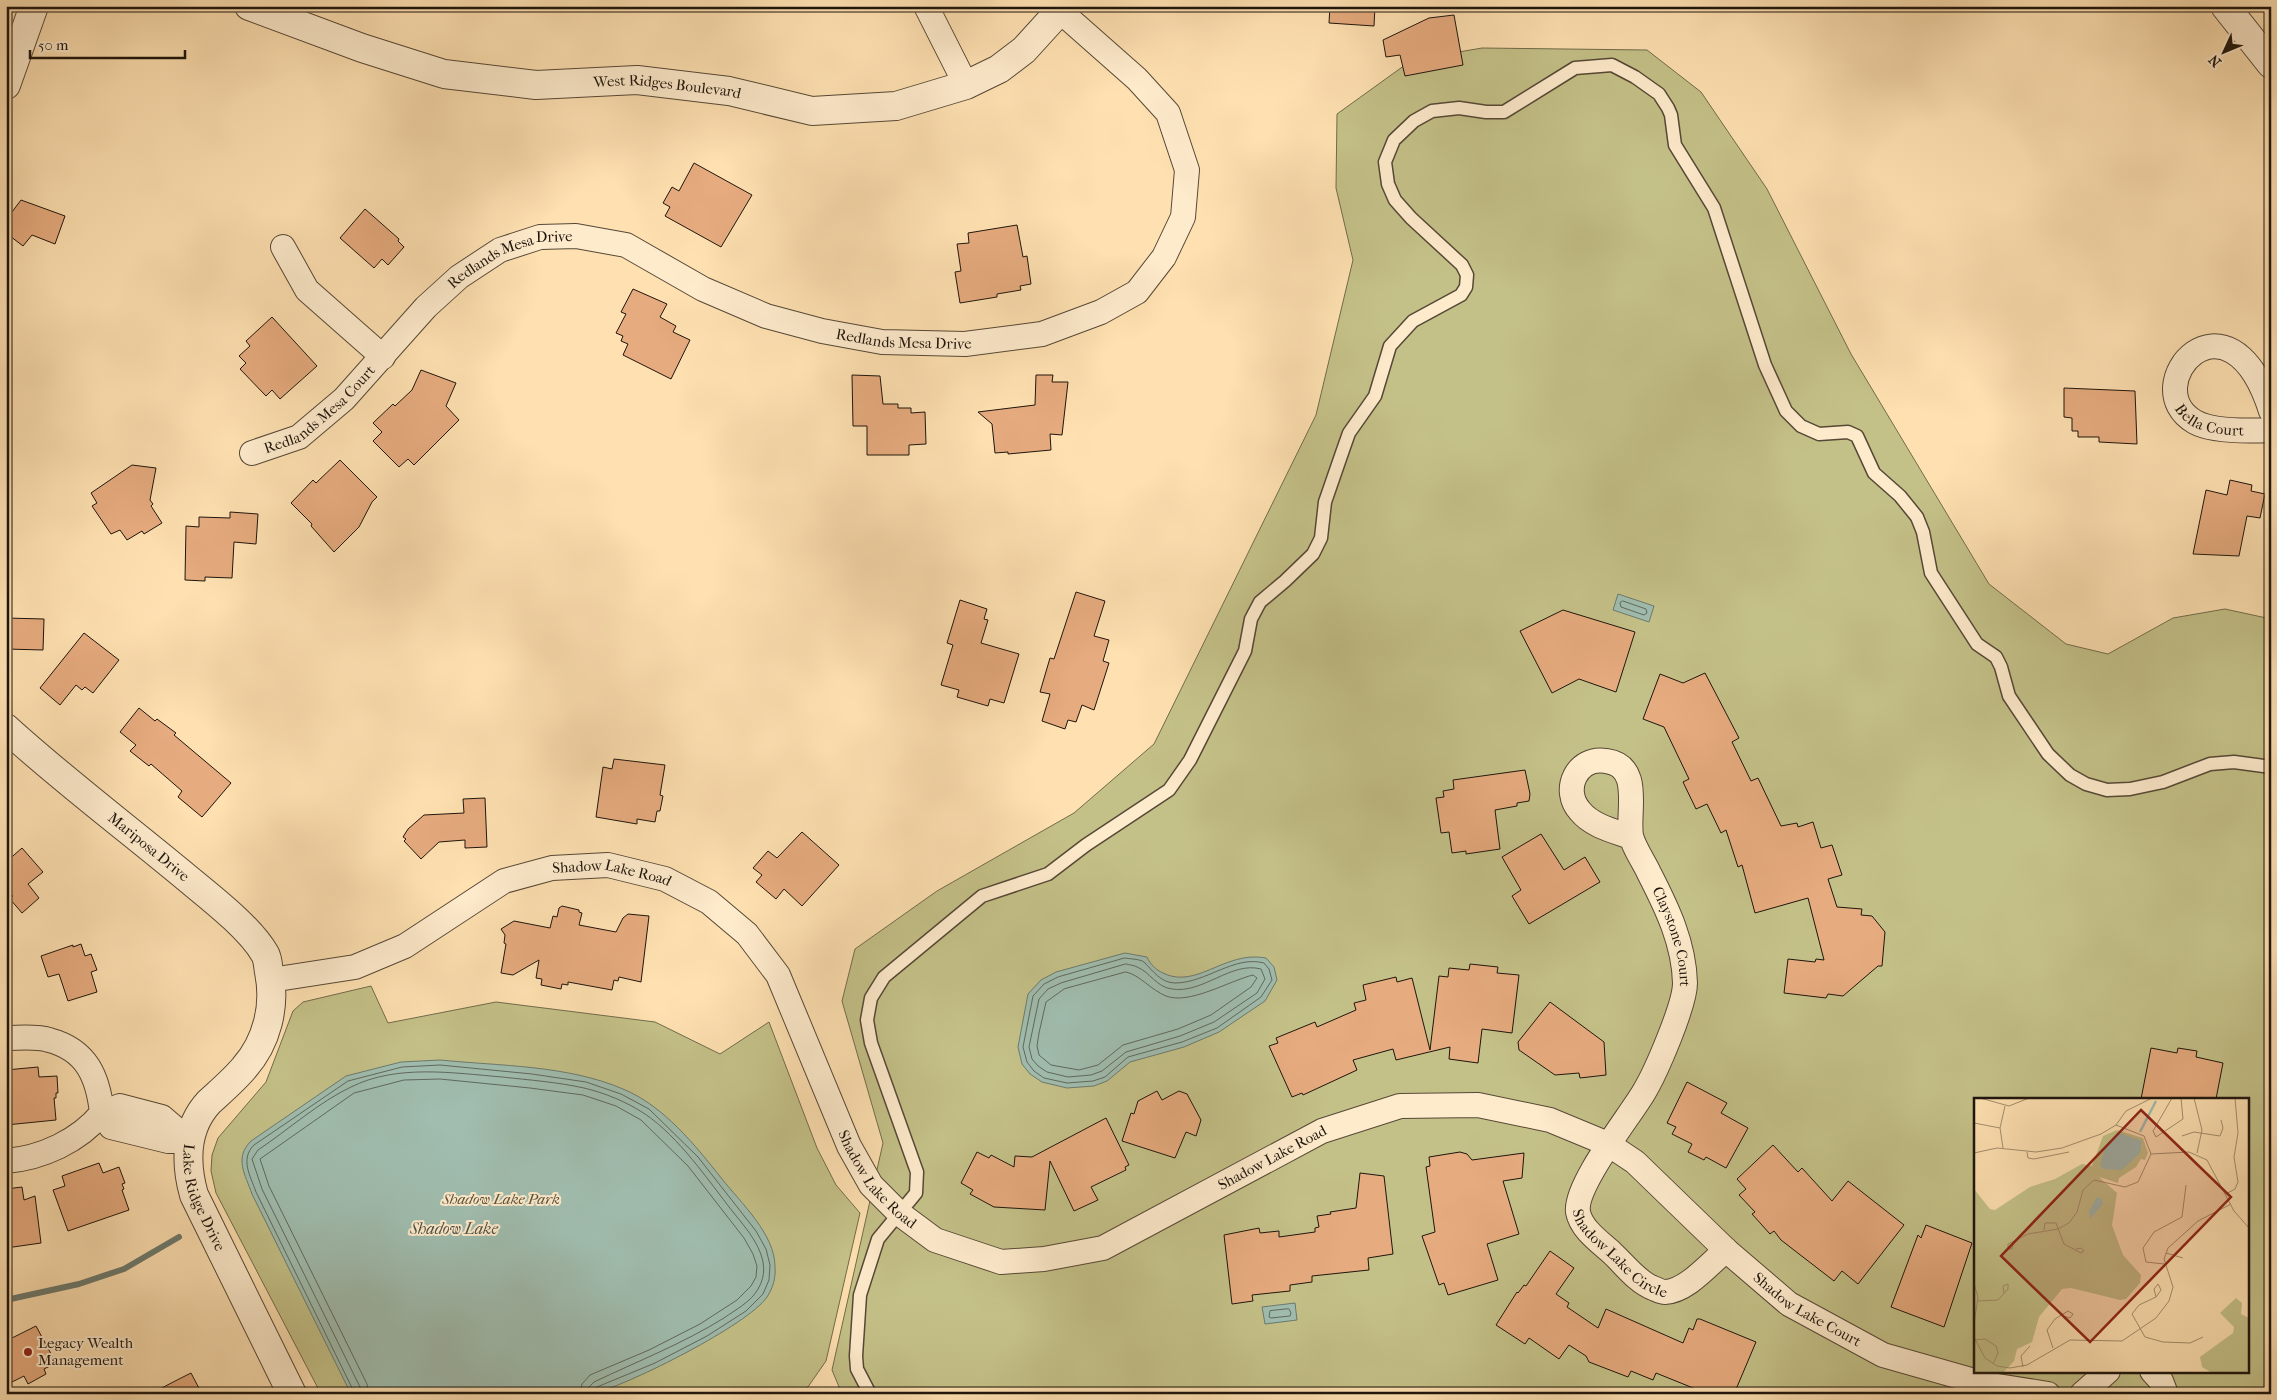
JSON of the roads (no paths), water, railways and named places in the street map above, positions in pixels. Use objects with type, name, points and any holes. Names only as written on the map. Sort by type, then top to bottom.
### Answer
[{"type":"street","points":[[8,74],[34,6]]},
{"type":"street","name":"West Ridges Boulevard","points":[[249,6],[362,48],[444,74],[536,86],[637,80],[729,91],[812,111],[896,106],[966,85],[999,69],[1024,50],[1062,9]]},
{"type":"street","points":[[926,6],[966,85]]},
{"type":"street","points":[[2225,6],[2271,64]]},
{"type":"street","name":"Redlands Mesa Drive","points":[[384,357],[426,307],[458,277],[500,250],[540,237],[576,236],[626,245],[703,289],[766,316],[822,331],[882,342],[965,344],[1042,334],[1101,312],[1137,292],[1164,257],[1183,217],[1187,170],[1168,113],[1137,79],[1062,9]]},
{"type":"street","points":[[283,248],[307,290],[384,357]]},
{"type":"street","name":"Bella Court","points":[[2271,411],[2254,372],[2246,360],[2236,351],[2222,347],[2208,347],[2190,356],[2177,372],[2175,386],[2177,400],[2184,412],[2194,421],[2207,427],[2271,430]]},
{"type":"street","name":"Redlands Mesa Court","points":[[252,453],[299,437],[344,399],[384,357]]},
{"type":"street","name":"Mariposa Drive","points":[[6,728],[200,889],[252,936],[266,956],[271,980]]},
{"type":"street","name":"Claystone Court","points":[[1608,1144],[1644,1091],[1671,1032],[1685,985],[1680,945],[1668,911],[1631,837]]},
{"type":"street","name":"Shadow Lake Road","points":[[271,980],[355,967],[405,946],[504,881],[542,871],[608,865],[665,879],[709,902],[747,934],[778,975],[849,1146],[871,1185],[900,1214],[935,1240],[1001,1262],[1044,1259],[1103,1248],[1322,1131],[1400,1106],[1478,1105],[1550,1120],[1608,1144]]},
{"type":"street","name":"Lake Ridge Drive","points":[[271,980],[269,1024],[259,1047],[246,1067],[208,1104],[196,1122],[190,1140],[189,1176],[194,1195],[278,1362],[292,1394]]},
{"type":"street","points":[[6,1038],[48,1039],[73,1049],[93,1072],[100,1095],[102,1113],[111,1127],[168,1140],[190,1140]]},
{"type":"street","points":[[6,1161],[22,1159],[70,1141],[90,1128],[102,1113]]},
{"type":"street","name":"Shadow Lake Circle","points":[[1608,1144],[1582,1193],[1578,1211],[1584,1226],[1646,1286],[1664,1292],[1683,1286],[1726,1250]]},
{"type":"street","name":"Shadow Lake Court","points":[[1608,1144],[1635,1162],[1726,1250],[1789,1304],[1883,1354],[1985,1384],[2048,1394]]},
{"type":"street","points":[[278,1362],[282,1394]]},
{"type":"street","points":[[2082,1394],[2107,1372]]},
{"type":"street","points":[[2153,1372],[2161,1380],[2166,1394]]},
{"type":"lane","points":[[870,1394],[857,1369],[856,1356],[860,1295],[878,1238],[916,1193],[917,1172],[871,1043],[867,1020],[870,998],[884,977],[982,896],[1048,874],[1086,845],[1169,790],[1190,760],[1244,651],[1251,619],[1260,602],[1313,554],[1321,538],[1325,502],[1343,450],[1349,434],[1375,396],[1390,346],[1413,321],[1461,295],[1466,287],[1467,275],[1462,265],[1411,218],[1396,200],[1388,184],[1385,162],[1394,140],[1414,121],[1432,111],[1459,108],[1486,112],[1504,112],[1575,68],[1612,65],[1635,77],[1659,94],[1672,115],[1676,145],[1714,208],[1765,365],[1786,410],[1801,426],[1818,434],[1848,432],[1857,436],[1874,473],[1900,496],[1917,517],[1923,532],[1931,573],[1978,644],[1996,658],[2001,667],[2009,696],[2048,754],[2070,775],[2086,784],[2107,790],[2130,789],[2163,782],[2210,764],[2234,762],[2271,767]]},
{"type":"water","points":[[1618,594],[1654,606],[1649,622],[1613,610]]},
{"type":"water","points":[[1125,953],[1147,957],[1160,972],[1181,977],[1198,974],[1241,959],[1253,957],[1266,958],[1274,967],[1277,980],[1265,1001],[1219,1032],[1184,1047],[1130,1062],[1107,1081],[1094,1086],[1067,1088],[1042,1082],[1030,1074],[1022,1064],[1018,1047],[1028,994],[1041,980],[1056,972]]},
{"type":"water","name":"Shadow Lake","points":[[440,1060],[533,1068],[579,1075],[623,1089],[652,1105],[690,1140],[763,1231],[774,1255],[775,1267],[774,1282],[767,1297],[756,1309],[737,1323],[687,1352],[634,1378],[595,1393],[571,1395],[351,1394],[252,1194],[242,1166],[243,1154],[251,1141],[346,1076],[401,1062]]},
{"type":"water","points":[[1295,1303],[1297,1320],[1265,1324],[1262,1307]]},
{"type":"waterway","points":[[6,1300],[79,1284],[124,1269],[179,1237]]},
{"type":"place","name":"Legacy Wealth Management","points":[[28,1352]]},
{"type":"park label","name":"Shadow Lake Park","points":[[501,1199]]}]
